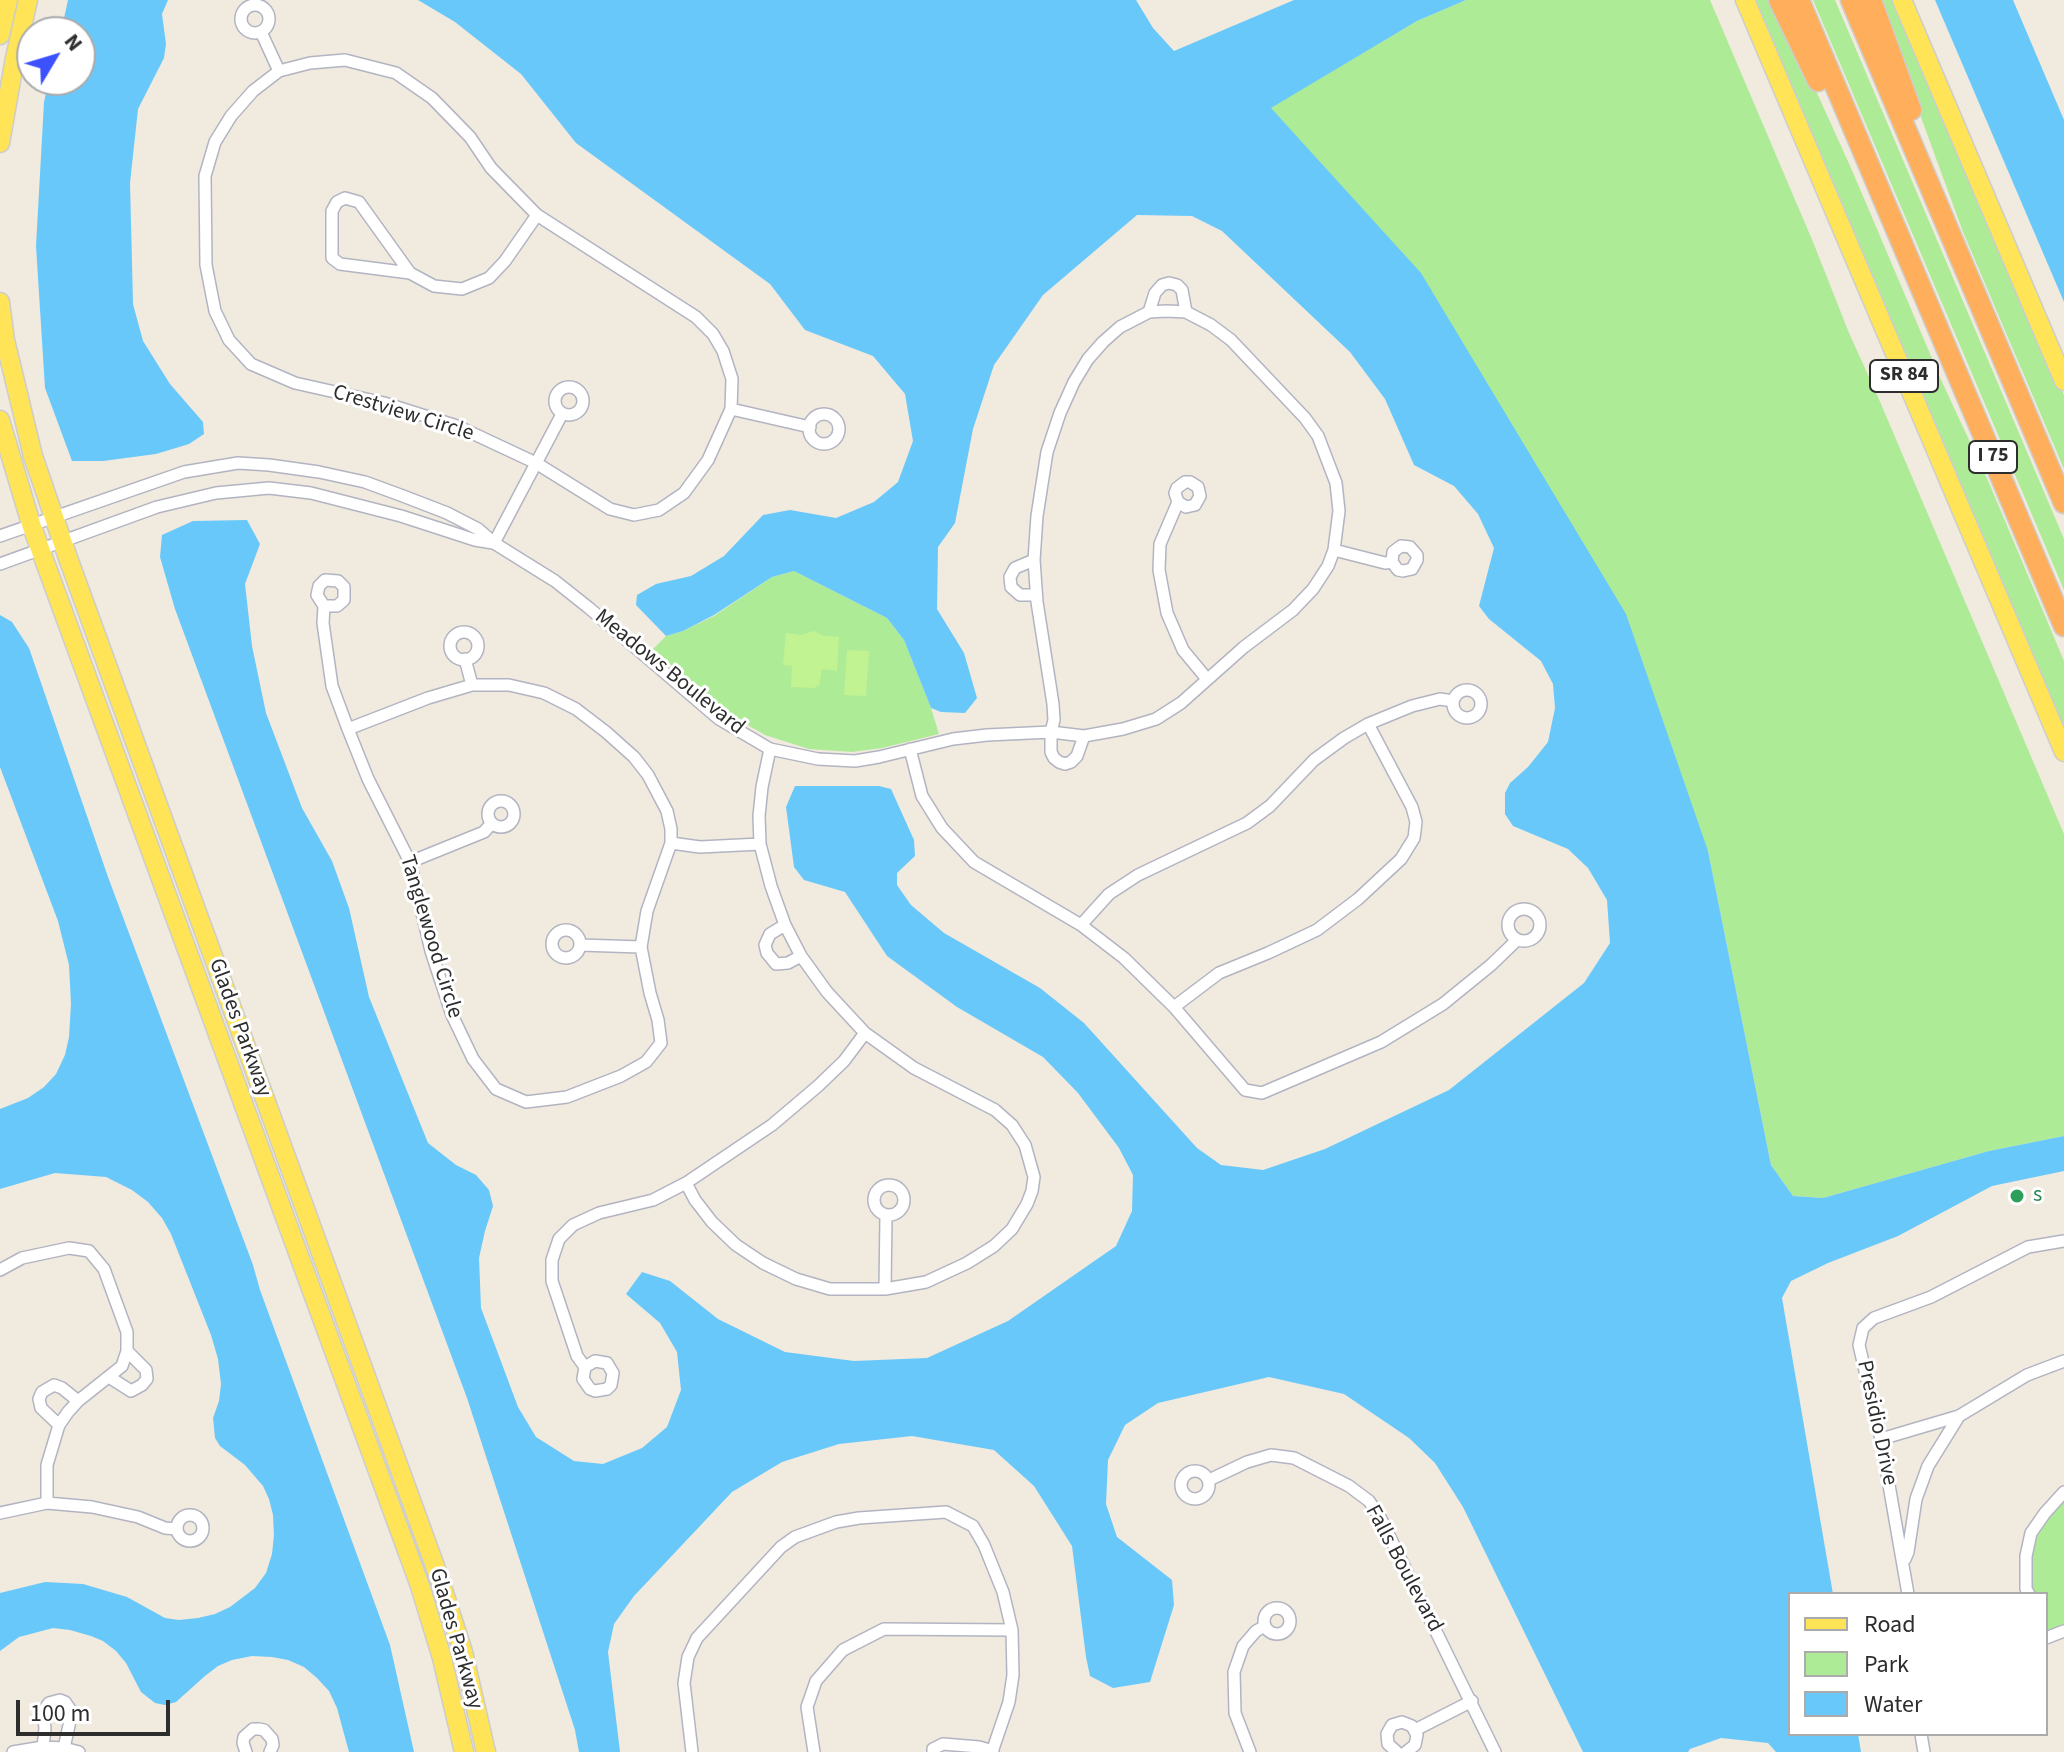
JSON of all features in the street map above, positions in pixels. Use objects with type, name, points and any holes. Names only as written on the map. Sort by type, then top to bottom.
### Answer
[{"type":"highway","points":[[1779,0],[1921,289]]},
{"type":"highway","name":"I 75","points":[[1799,0],[2064,626]]},
{"type":"highway","name":"I 75","points":[[1851,0],[2064,503]]},
{"type":"highway","points":[[1871,0],[1919,133],[1924,172]]},
{"type":"main road","points":[[0,35],[8,0]]},
{"type":"main road","points":[[0,143],[28,0]]},
{"type":"main road","name":"SR 84","points":[[1745,0],[2064,752]]},
{"type":"main road","points":[[1902,0],[2064,381]]},
{"type":"main road","name":"Glades Parkway","points":[[0,302],[5,340],[29,441],[53,517],[439,1577],[463,1652],[486,1752]]},
{"type":"main road","name":"Glades Parkway","points":[[0,420],[31,524],[420,1586],[442,1658],[464,1752]]},
{"type":"street","points":[[261,32],[279,71]]},
{"type":"street","name":"Crestview Circle","points":[[345,60],[396,73],[432,98],[470,137],[491,168],[537,215],[696,317],[713,334],[723,351],[732,379],[731,409],[708,460],[684,493],[659,510],[634,515],[610,509],[536,463],[457,426],[384,403],[295,383],[251,364],[229,340],[215,311],[206,265],[205,176],[215,142],[231,116],[253,91],[279,71],[310,63],[345,60]]},
{"type":"street","points":[[410,273],[359,202],[345,198],[337,202],[332,211],[332,258],[340,264],[410,273],[434,286],[462,289],[489,278],[505,261],[537,215]]},
{"type":"street","points":[[1084,736],[1077,756],[1065,764],[1051,752],[1053,704],[1036,595],[1034,560],[1037,516],[1047,452],[1060,413],[1088,359],[1120,327],[1149,312],[1186,312],[1182,290],[1169,283],[1162,285],[1155,293],[1149,312]]},
{"type":"street","name":"Meadows Boulevard","points":[[0,536],[173,475],[211,467],[238,463],[319,472],[365,482],[447,513],[478,529],[494,543],[555,581],[719,719],[770,749],[818,759],[855,761],[965,738],[1051,732],[1084,736],[1123,729],[1156,719],[1181,703],[1244,647],[1293,610],[1313,589],[1334,550],[1339,511],[1336,483],[1318,436],[1305,418],[1231,340],[1186,312]]},
{"type":"street","points":[[731,409],[810,427]]},
{"type":"street","points":[[494,543],[562,414]]},
{"type":"street","points":[[269,465],[269,488]]},
{"type":"street","points":[[211,467],[218,473],[216,493]]},
{"type":"street","name":"Meadows Boulevard","points":[[0,564],[157,507],[216,493],[269,488],[311,493],[494,543]]},
{"type":"street","points":[[1178,502],[1160,544],[1159,570],[1167,613],[1183,650],[1207,679]]},
{"type":"street","points":[[1334,550],[1392,562]]},
{"type":"street","points":[[1034,560],[1015,568],[1010,577],[1011,587],[1020,595],[1036,595]]},
{"type":"street","name":"Tanglewood Circle","points":[[324,606],[323,623],[332,686],[368,779],[410,862],[431,951],[452,1015],[473,1059],[496,1089],[526,1102],[567,1097],[621,1076],[646,1062],[661,1043],[641,947],[647,911],[671,843]]},
{"type":"street","points":[[465,659],[472,685]]},
{"type":"street","points":[[348,729],[428,698],[472,685],[509,685],[544,693],[576,709],[634,757],[648,775],[667,811],[671,843],[700,847],[760,844]]},
{"type":"street","points":[[1081,925],[1109,894],[1138,875],[1247,823],[1270,806],[1314,760],[1344,738],[1368,724],[1412,706],[1440,699],[1453,701]]},
{"type":"street","points":[[1174,1007],[1219,973],[1317,930],[1358,899],[1401,859],[1414,838],[1416,822],[1412,807],[1368,724]]},
{"type":"street","points":[[686,1183],[712,1222],[736,1245],[796,1279],[830,1289],[885,1289],[926,1282],[967,1263],[994,1246],[1012,1229],[1032,1191],[1034,1177],[1025,1145],[1012,1125],[995,1110],[914,1068],[865,1033],[827,992],[801,956],[785,925],[760,844],[762,787],[770,749]]},
{"type":"street","points":[[910,749],[922,796],[942,828],[974,862],[1081,925],[1124,958],[1174,1007],[1245,1090],[1262,1093],[1381,1042],[1443,1004],[1517,940]]},
{"type":"street","points":[[410,862],[484,832],[492,823]]},
{"type":"street","points":[[785,925],[770,934],[765,945],[767,953],[776,964],[788,963],[801,956]]},
{"type":"street","points":[[580,945],[641,947]]},
{"type":"street","points":[[585,1367],[577,1356],[552,1281],[552,1260],[559,1239],[573,1225],[599,1213],[653,1200],[686,1183],[772,1125],[844,1061],[865,1033]]},
{"type":"street","points":[[885,1289],[886,1215]]},
{"type":"street","name":"Presidio Drive","points":[[1908,1592],[1881,1439],[1859,1345],[1863,1328],[1874,1318],[1931,1297],[2028,1247],[2064,1241]]},
{"type":"street","points":[[0,1270],[22,1258],[53,1251],[69,1248],[89,1251],[104,1269],[127,1332],[127,1351],[122,1366],[78,1401],[59,1425],[47,1465],[47,1503]]},
{"type":"street","points":[[109,1377],[131,1391],[147,1379],[146,1370],[127,1351]]},
{"type":"street","points":[[1881,1439],[1959,1416],[2027,1375],[2064,1361]]},
{"type":"street","points":[[59,1425],[41,1408],[39,1399],[42,1392],[54,1385],[78,1401]]},
{"type":"street","points":[[1904,1563],[1916,1499],[1928,1466],[1959,1416]]},
{"type":"street","name":"Falls Boulevard","points":[[1209,1480],[1247,1462],[1271,1455],[1294,1458],[1349,1486],[1369,1501],[1381,1519],[1495,1752]]},
{"type":"street","points":[[2028,1592],[2026,1556],[2031,1533],[2064,1492]]},
{"type":"street","points":[[1894,1508],[1911,1504],[1916,1499]]},
{"type":"street","points":[[0,1513],[47,1503],[92,1507],[177,1529]]},
{"type":"street","points":[[692,1752],[684,1683],[688,1657],[697,1638],[767,1560],[795,1537],[836,1522],[946,1512],[973,1526],[984,1545],[1003,1592],[1012,1630],[1013,1675],[1009,1702],[992,1752],[979,1747],[943,1744],[933,1752]]},
{"type":"street","points":[[1250,1752],[1235,1713],[1234,1672],[1243,1646],[1265,1626]]},
{"type":"street","points":[[814,1752],[807,1707],[816,1681],[843,1650],[884,1629],[1012,1630]]},
{"type":"street","points":[[43,1747],[43,1711],[49,1703],[60,1700],[72,1712],[64,1748]]},
{"type":"street","points":[[1415,1730],[1472,1701]]},
{"type":"street","points":[[1397,1752],[1386,1739],[1392,1725],[1402,1722],[1412,1726],[1417,1740],[1406,1752]]},
{"type":"street","points":[[246,1752],[244,1737],[248,1732],[259,1729],[272,1739],[270,1752]]},
{"type":"street","points":[[13,1752],[43,1747],[79,1752]]},
{"type":"green space","points":[[1466,0],[1710,0],[2064,834],[2064,1136],[1989,1151],[1823,1198],[1793,1196],[1771,1165],[1708,851],[1270,108],[1417,21]]},
{"type":"green space","points":[[1753,0],[1772,0],[1797,49],[1989,483],[2064,661],[2064,733]]},
{"type":"green space","points":[[1813,0],[1835,0],[2064,539],[2064,590]]},
{"type":"green space","points":[[1878,0],[1896,0],[2064,395],[2064,469],[1963,232]]},
{"type":"green space","points":[[794,571],[887,618],[904,640],[939,734],[852,752],[809,749],[765,735],[739,720],[714,703],[653,649],[666,636],[714,616],[772,577]]},
{"type":"green space","points":[[814,631],[824,636],[839,637],[837,671],[822,669],[819,686],[815,688],[791,687],[792,666],[783,665],[786,633],[801,635]]},
{"type":"green space","points":[[847,650],[869,651],[866,696],[844,695]]},
{"type":"green space","points":[[2064,1492],[2064,1631],[2048,1635],[2048,1592],[2029,1592],[2031,1533]]},
{"type":"water","points":[[68,0],[168,0],[162,14],[166,44],[164,58],[138,109],[130,183],[133,304],[143,341],[170,384],[203,422],[204,434],[189,444],[156,454],[103,461],[72,461],[45,388],[36,246],[44,102],[45,96],[96,96],[96,16],[64,16]]},
{"type":"water","points":[[418,0],[1136,0],[1153,28],[1174,51],[1294,0],[1466,0],[1417,21],[1271,108],[1421,273],[1626,614],[1708,851],[1771,1165],[1793,1196],[1823,1198],[1989,1151],[2064,1136],[2064,1171],[1992,1186],[1898,1236],[1791,1281],[1782,1298],[1833,1592],[1788,1592],[1788,1736],[1858,1736],[1861,1752],[1776,1752],[1768,1743],[1721,1738],[1688,1752],[1583,1752],[1463,1507],[1435,1463],[1409,1438],[1344,1394],[1269,1377],[1158,1403],[1125,1425],[1108,1460],[1106,1504],[1117,1537],[1172,1580],[1174,1605],[1150,1682],[1113,1688],[1090,1676],[1072,1546],[1034,1486],[994,1450],[912,1436],[839,1444],[782,1462],[732,1492],[634,1596],[614,1624],[608,1652],[620,1752],[579,1752],[575,1730],[467,1398],[175,609],[160,557],[162,535],[193,521],[247,520],[260,544],[245,584],[252,646],[266,713],[302,808],[332,861],[349,908],[369,997],[428,1143],[456,1165],[476,1175],[489,1190],[493,1206],[479,1258],[481,1308],[518,1407],[536,1437],[574,1461],[603,1464],[642,1448],[667,1427],[681,1390],[677,1352],[660,1323],[626,1294],[642,1272],[670,1281],[718,1319],[785,1352],[854,1361],[927,1358],[1008,1321],[1116,1246],[1132,1211],[1133,1175],[1119,1148],[1078,1093],[1043,1057],[957,1007],[887,956],[845,892],[804,880],[794,867],[786,807],[795,786],[879,786],[891,789],[914,840],[915,856],[897,873],[897,885],[911,905],[944,933],[1040,988],[1084,1023],[1197,1148],[1221,1165],[1263,1170],[1325,1149],[1449,1090],[1584,983],[1610,943],[1607,900],[1588,868],[1568,849],[1513,826],[1505,814],[1505,793],[1510,783],[1548,742],[1555,708],[1553,684],[1541,661],[1489,619],[1479,606],[1494,548],[1478,514],[1454,486],[1414,465],[1385,399],[1350,352],[1222,231],[1192,216],[1137,215],[1043,295],[994,365],[973,429],[955,523],[938,547],[937,609],[964,653],[977,698],[965,713],[941,712],[931,708],[904,640],[887,618],[794,571],[772,577],[714,615],[666,636],[636,605],[637,595],[656,584],[691,576],[724,556],[763,515],[790,510],[836,518],[874,502],[898,482],[913,441],[905,394],[873,356],[805,330],[770,284],[576,143],[521,74],[455,22]]},
{"type":"water","points":[[1935,0],[2013,0],[2064,120],[2064,302]]},
{"type":"water","points":[[0,615],[12,622],[29,648],[108,877],[390,1645],[414,1752],[349,1752],[329,1691],[304,1667],[288,1660],[252,1656],[232,1660],[218,1666],[176,1702],[165,1705],[155,1703],[141,1692],[116,1651],[91,1636],[53,1628],[19,1637],[0,1651],[0,1593],[45,1582],[83,1584],[127,1597],[165,1618],[198,1618],[230,1607],[255,1588],[266,1573],[274,1535],[273,1515],[263,1486],[215,1438],[213,1418],[221,1384],[218,1359],[171,1234],[162,1218],[132,1190],[106,1177],[55,1173],[0,1189],[0,1109],[28,1098],[56,1074],[69,1037],[71,1004],[69,965],[58,921],[0,767]]},
{"type":"place","name":"s","points":[[2017,1196]]}]
